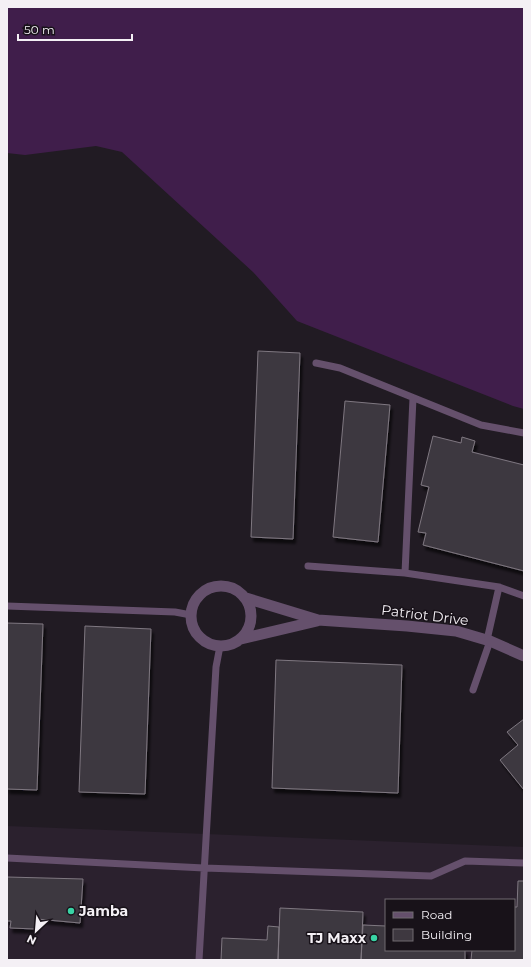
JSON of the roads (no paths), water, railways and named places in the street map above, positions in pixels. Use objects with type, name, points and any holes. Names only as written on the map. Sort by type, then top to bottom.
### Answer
[{"type":"street","points":[[222,585],[240,591],[246,598],[250,606],[251,619],[247,632],[241,639],[228,646],[220,646],[203,640],[196,633],[192,624],[192,606],[197,597],[204,590],[212,586],[222,585]]},
{"type":"street","name":"Patriot Drive","points":[[246,598],[318,620],[456,631],[488,640],[524,656]]},
{"type":"street","name":"Patriot Drive","points":[[241,639],[318,620]]},
{"type":"lane","points":[[316,363],[340,368],[481,425],[524,433]]},
{"type":"lane","points":[[405,573],[413,398]]},
{"type":"lane","points":[[308,566],[405,573],[499,587],[524,596]]},
{"type":"lane","points":[[473,690],[488,640],[499,587]]},
{"type":"lane","points":[[7,606],[175,612],[191,615]]},
{"type":"lane","points":[[199,960],[216,667],[220,646]]},
{"type":"lane","points":[[7,858],[204,868],[431,876],[465,861],[524,863]]},
{"type":"place","name":"Jamba","points":[[71,911]]},
{"type":"place","name":"TJ Maxx","points":[[374,938]]}]
